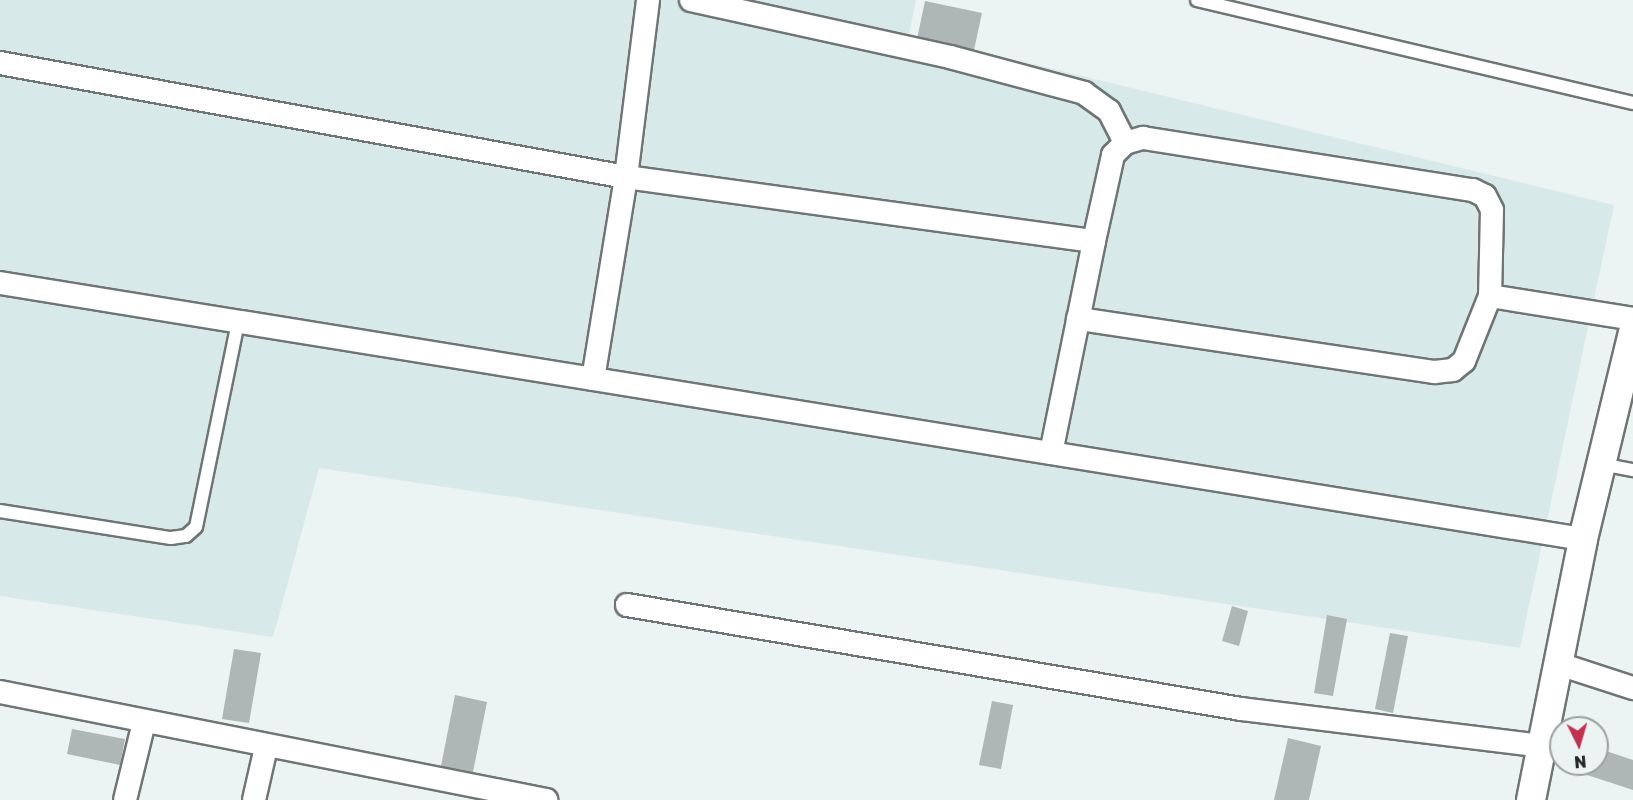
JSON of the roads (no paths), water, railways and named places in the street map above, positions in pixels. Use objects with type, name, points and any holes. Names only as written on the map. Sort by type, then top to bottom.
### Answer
[{"type":"street","points":[[593,379],[626,177],[648,0]]},
{"type":"street","points":[[691,0],[950,57],[1084,93],[1109,111],[1125,142]]},
{"type":"street","points":[[0,63],[626,177],[1094,241]]},
{"type":"street","points":[[1051,453],[1078,319],[1094,241],[1113,155],[1125,142],[1143,138],[1473,190],[1485,196],[1492,210],[1490,296],[1464,361],[1453,370],[1434,372],[1078,319]]},
{"type":"street","points":[[0,283],[1583,539]]},
{"type":"street","points":[[1490,296],[1633,319]]},
{"type":"street","points":[[1531,800],[1583,539],[1633,333]]},
{"type":"street","points":[[627,604],[1241,709],[1543,746]]},
{"type":"street","points":[[1559,664],[1633,688]]},
{"type":"street","points":[[0,692],[266,747],[461,791],[546,800]]},
{"type":"street","points":[[125,800],[144,722]]},
{"type":"street","points":[[254,800],[266,747]]},
{"type":"lane","points":[[1197,0],[1633,103]]},
{"type":"lane","points":[[0,512],[171,538],[186,536],[196,527],[238,322]]},
{"type":"lane","points":[[1601,464],[1633,470]]}]
